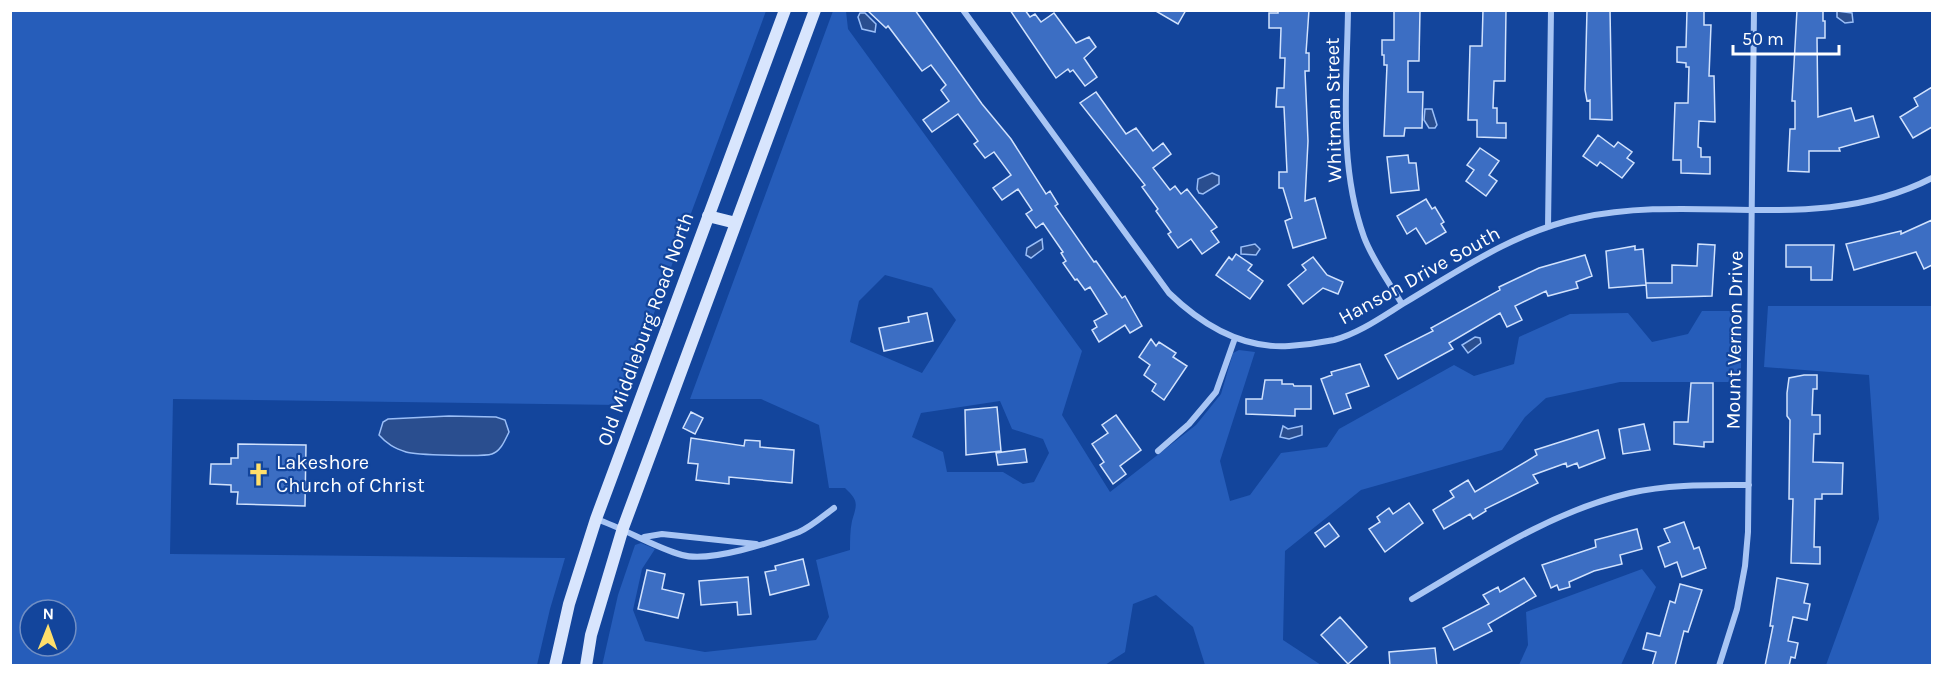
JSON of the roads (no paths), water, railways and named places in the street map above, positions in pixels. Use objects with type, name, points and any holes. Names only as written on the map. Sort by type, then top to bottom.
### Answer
[{"type":"main road","name":"Old Middleburg Road North","points":[[555,666],[568,604],[596,519],[784,10]]},
{"type":"main road","points":[[586,666],[591,635],[624,528],[815,10]]},
{"type":"main road","points":[[708,216],[736,223]]},
{"type":"street","name":"Hanson Drive South","points":[[963,10],[1169,292],[1188,312],[1235,338],[1285,346],[1334,339],[1354,332],[1480,258],[1548,227],[1580,218],[1650,209],[1805,211],[1841,207],[1877,200],[1932,178]]},
{"type":"street","name":"Whitman Street","points":[[1348,10],[1347,142],[1352,195],[1365,238],[1402,304]]},
{"type":"street","points":[[1548,227],[1551,10]]},
{"type":"street","name":"Mount Vernon Drive","points":[[1719,666],[1737,609],[1745,566],[1749,485],[1754,10]]},
{"type":"street","points":[[1158,451],[1189,424],[1216,392],[1235,338]]},
{"type":"street","points":[[1412,599],[1513,539],[1587,505],[1631,493],[1669,487],[1749,485]]},
{"type":"street","points":[[596,519],[624,528],[671,551],[694,558],[717,556],[801,531],[834,508]]},
{"type":"street","points":[[643,537],[662,534],[759,544]]},
{"type":"place","name":"Lakeshore Church of Christ","points":[[258,474]]}]
